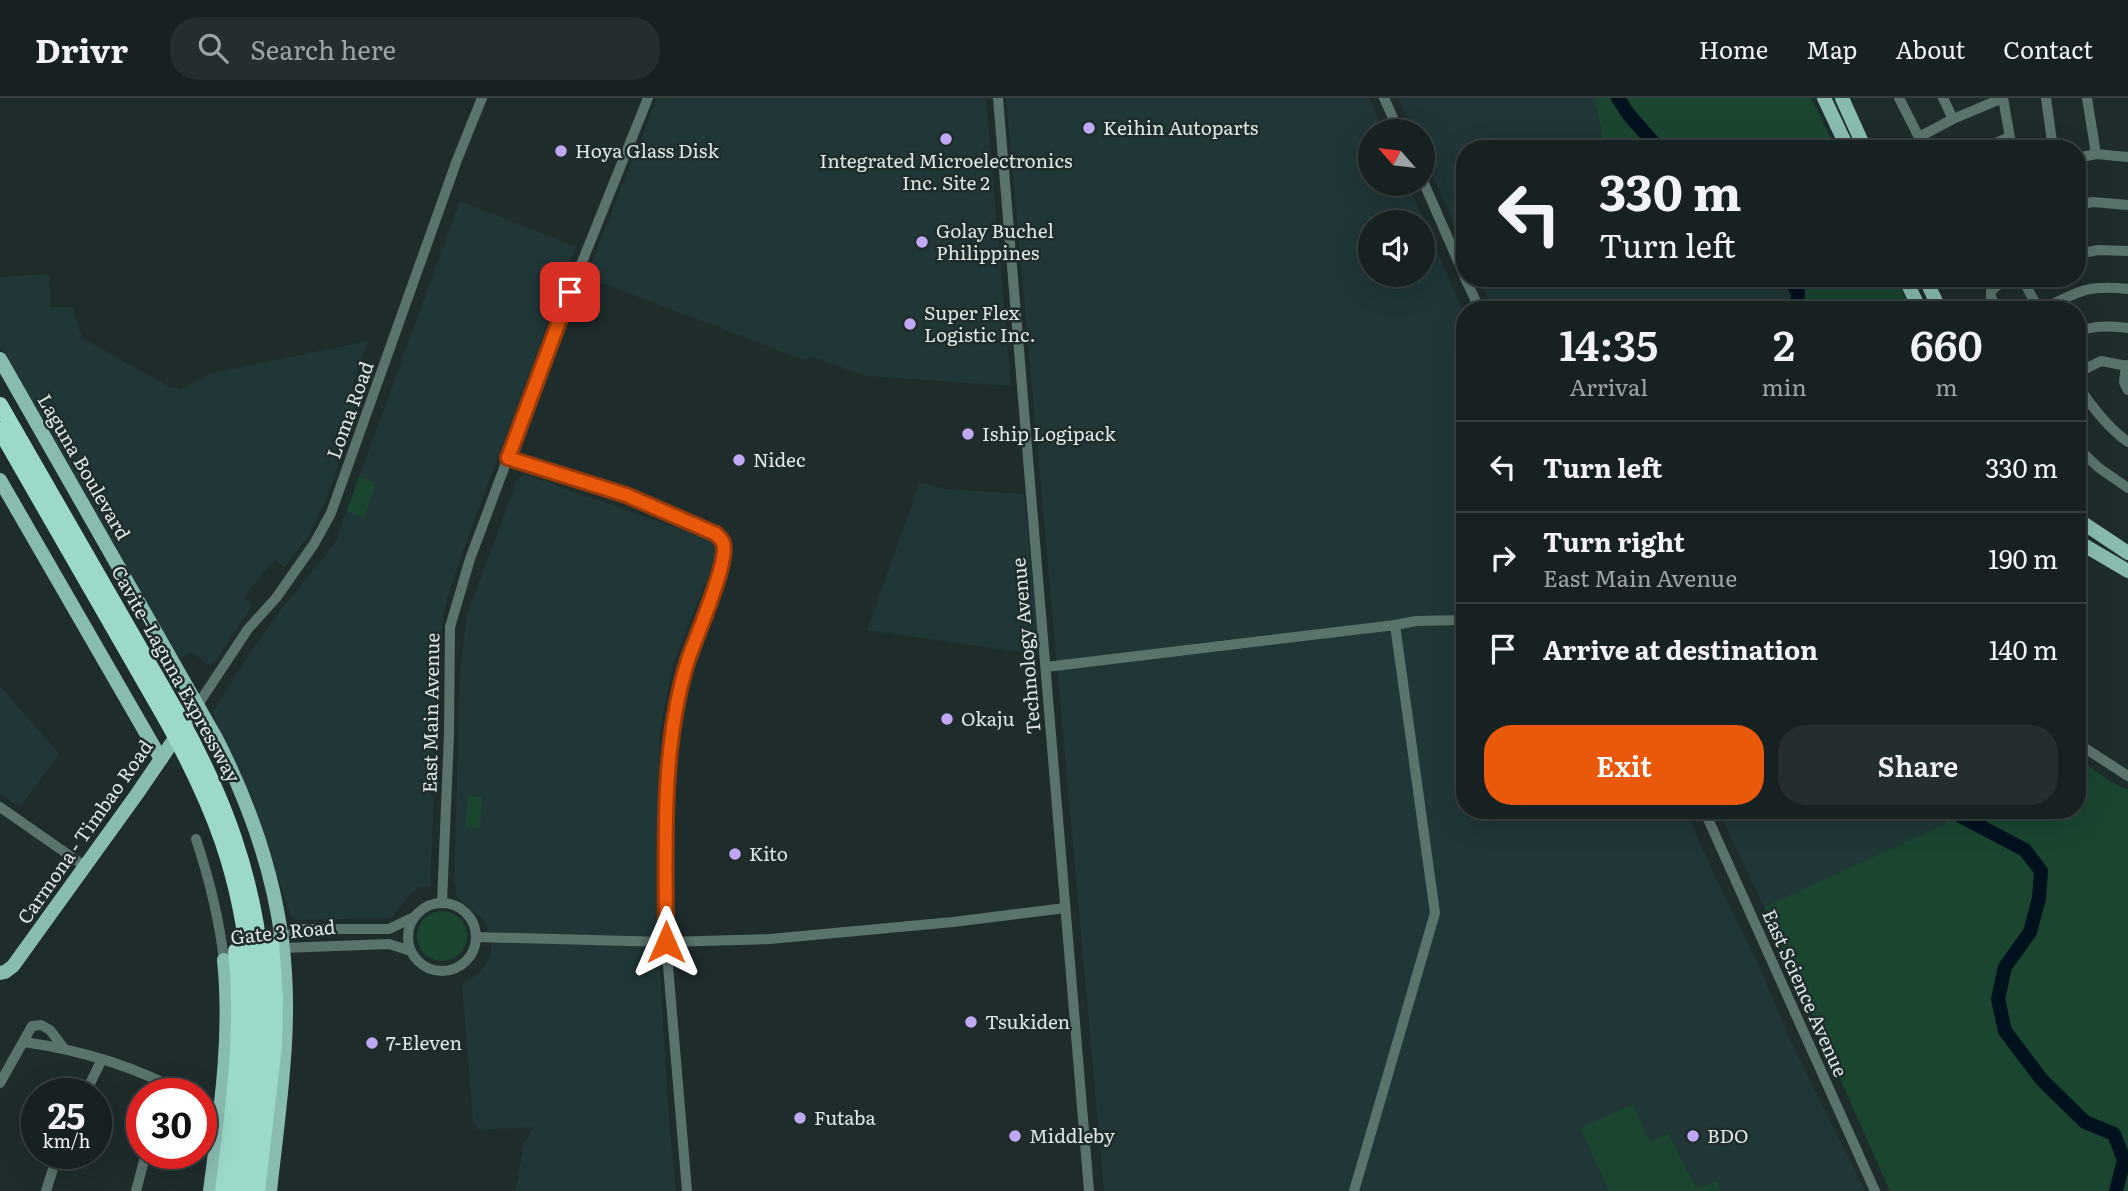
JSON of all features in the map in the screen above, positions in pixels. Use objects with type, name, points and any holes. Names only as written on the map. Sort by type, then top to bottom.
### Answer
[{"type":"highway","name":"Cavite–Laguna Expressway","points":[[0,405],[172,716],[229,859],[264,1017],[260,1075],[245,1191]]},
{"type":"highway","name":"Cavite–Laguna Expressway","points":[[0,430],[172,716]]},
{"type":"highway","points":[[257,1191],[274,1046],[277,945]]},
{"type":"highway","points":[[223,1191],[238,1041],[239,1004],[232,957]]},
{"type":"highway","name":"Cavite–Laguna Expressway","points":[[234,1191],[256,974]]},
{"type":"main road","points":[[1824,98],[1844,140]]},
{"type":"main road","points":[[1842,98],[1861,140]]},
{"type":"main road","name":"Laguna Boulevard","points":[[0,359],[224,756],[250,817],[268,871],[285,997],[284,1054],[270,1191]]},
{"type":"main road","points":[[0,480],[161,759]]},
{"type":"main road","points":[[2086,527],[2128,553]]},
{"type":"main road","points":[[2086,546],[2128,571]]},
{"type":"main road","name":"Carmona - Timbao Road","points":[[0,973],[13,967],[197,706]]},
{"type":"main road","name":"Gate 3 Road","points":[[232,957],[277,945]]},
{"type":"main road","points":[[211,1191],[232,957]]},
{"type":"street","name":"Loma Road","points":[[197,706],[248,629],[276,598],[314,544],[331,513],[457,160],[482,98]]},
{"type":"street","name":"East Main Avenue","points":[[442,903],[449,747],[450,627],[470,558],[570,292],[648,98]]},
{"type":"street","name":"Technology Avenue","points":[[998,98],[1089,1191]]},
{"type":"street","points":[[1384,98],[1394,119]]},
{"type":"street","points":[[1899,98],[1920,140]]},
{"type":"street","points":[[1943,98],[1953,119]]},
{"type":"street","points":[[1919,137],[2003,98],[2010,140]]},
{"type":"street","points":[[2046,98],[2052,140]]},
{"type":"street","points":[[2087,98],[2096,154]]},
{"type":"street","points":[[2002,140],[2009,137]]},
{"type":"street","points":[[2086,156],[2096,154],[2128,157]]},
{"type":"street","points":[[1430,196],[1456,256]]},
{"type":"street","points":[[2086,203],[2128,205]]},
{"type":"street","points":[[2086,252],[2128,251]]},
{"type":"street","points":[[2059,301],[2082,290],[2098,287],[2128,289]]},
{"type":"street","points":[[2086,328],[2101,325],[2128,328]]},
{"type":"street","points":[[2086,368],[2101,361],[2127,366],[2124,382],[2128,390]]},
{"type":"street","points":[[2086,398],[2116,434],[2128,442]]},
{"type":"street","points":[[2086,456],[2128,488]]},
{"type":"street","points":[[508,458],[626,495],[716,534],[723,543],[724,555],[720,574],[679,689],[671,736],[666,942],[687,1191]]},
{"type":"street","points":[[1046,667],[1416,621],[1456,620]]},
{"type":"street","points":[[1354,1191],[1435,913],[1395,625]]},
{"type":"street","points":[[2086,749],[2128,775]]},
{"type":"street","points":[[0,807],[86,867]]},
{"type":"street","name":"East Science Avenue","points":[[1708,819],[1875,1191]]},
{"type":"street","points":[[196,839],[216,912],[232,957]]},
{"type":"street","points":[[442,903],[458,907],[467,914],[473,923],[476,937],[467,959],[452,969],[438,970],[426,967],[417,960],[408,941],[414,917],[426,907],[442,903]]},
{"type":"street","points":[[476,937],[666,942],[770,939],[953,922],[1065,908]]},
{"type":"street","name":"Gate 3 Road","points":[[277,945],[301,929],[388,929],[414,917]]},
{"type":"street","name":"Gate 3 Road","points":[[277,945],[389,944],[411,951]]},
{"type":"street","points":[[0,1083],[32,1026],[41,1024],[50,1030],[63,1047]]},
{"type":"street","points":[[24,1042],[63,1047],[154,1078]]},
{"type":"street","points":[[93,1078],[102,1059]]},
{"type":"street","points":[[46,1191],[53,1169]]},
{"type":"street","points":[[136,1191],[142,1169]]},
{"type":"shaded area","points":[[657,98],[986,98],[1011,386],[866,376],[809,356],[807,361],[586,277]]},
{"type":"shaded area","points":[[1006,98],[1369,98],[1379,119],[1358,119],[1358,196],[1413,196],[1419,210],[1358,210],[1358,287],[1435,287],[1435,246],[1459,301],[1456,301],[1456,819],[1690,819],[1761,970],[1787,1033],[1865,1191],[1721,1191],[1717,1181],[1697,1189],[1668,1133],[1650,1144],[1580,1128],[1609,1191],[1104,1191]]},
{"type":"shaded area","points":[[1398,98],[1594,98],[1602,140],[1456,140],[1456,228],[1435,181],[1435,119],[1408,119]]},
{"type":"shaded area","points":[[460,201],[576,247],[447,599],[438,668],[435,766],[431,793],[434,798],[430,886],[420,887],[410,894],[391,918],[297,920],[291,917],[254,805],[212,713],[281,610],[335,543]]},
{"type":"shaded area","points":[[49,274],[51,307],[73,307],[82,338],[174,388],[181,389],[213,373],[368,341],[353,383],[364,388],[327,498],[309,535],[285,567],[274,560],[244,597],[253,605],[215,661],[209,665],[192,652],[177,660],[0,347],[0,277]]},
{"type":"shaded area","points":[[1483,287],[1783,287],[1798,292],[1798,301],[1489,301]]},
{"type":"shaded area","points":[[524,474],[711,540],[717,554],[673,664],[660,728],[657,923],[676,1191],[516,1191],[524,1143],[534,1127],[478,1130],[473,1122],[462,985],[481,971],[491,955],[491,937],[484,920],[457,898],[454,882],[460,670],[467,615],[517,480]]},
{"type":"shaded area","points":[[920,482],[945,489],[1024,494],[1039,642],[1026,653],[867,630]]},
{"type":"shaded area","points":[[0,686],[59,754],[20,807],[0,794]]},
{"type":"shaded area","points":[[1722,819],[1950,819],[1942,825],[1764,907]]},
{"type":"green space","points":[[1594,98],[1811,98],[1832,140],[1602,140]]},
{"type":"green space","points":[[1783,287],[1900,287],[1907,301],[1798,301],[1798,292]]},
{"type":"green space","points":[[359,477],[376,483],[364,518],[347,511]]},
{"type":"green space","points":[[2086,764],[2128,790],[2128,1191],[1890,1191],[1764,907],[1950,819],[2086,819]]},
{"type":"green space","points":[[468,796],[482,797],[480,829],[465,827]]},
{"type":"green space","points":[[442,911],[459,919],[467,936],[459,953],[442,961],[425,953],[417,936],[425,919]]},
{"type":"green space","points":[[1633,1104],[1650,1143],[1668,1133],[1697,1189],[1717,1181],[1721,1191],[1609,1191],[1580,1128]]},
{"type":"waterway","points":[[1618,98],[1651,140]]},
{"type":"waterway","points":[[1794,287],[1798,292],[1798,301]]},
{"type":"waterway","points":[[1966,819],[2025,850],[2041,871],[2039,898],[2030,932],[2005,967],[1998,999],[2005,1031],[2042,1080],[2085,1122],[2114,1134],[2124,1160],[2116,1191]]},
{"type":"place","name":"Keihin Autoparts","points":[[1089,128]]},
{"type":"place","name":"Integrated Microelectronics Inc. Site 2","points":[[946,139]]},
{"type":"place","name":"Hoya Glass Disk","points":[[561,151]]},
{"type":"place","name":"Golay Buchel Philippines","points":[[922,242]]},
{"type":"place","name":"Super Flex Logistic Inc.","points":[[910,324]]},
{"type":"place","name":"Iship Logipack","points":[[968,434]]},
{"type":"place","name":"Nidec","points":[[739,460]]},
{"type":"place","name":"Okaju","points":[[947,719]]},
{"type":"place","name":"Kito","points":[[735,854]]},
{"type":"place","name":"Tsukiden","points":[[971,1022]]},
{"type":"place","name":"7-Eleven","points":[[372,1043]]},
{"type":"place","name":"Futaba","points":[[800,1118]]},
{"type":"place","name":"Middleby","points":[[1015,1136]]},
{"type":"place","name":"BDO","points":[[1693,1136]]},
{"type":"route","points":[[570,292],[508,458],[626,495],[716,534],[723,543],[724,555],[720,574],[679,689],[671,736],[666,942]]}]
